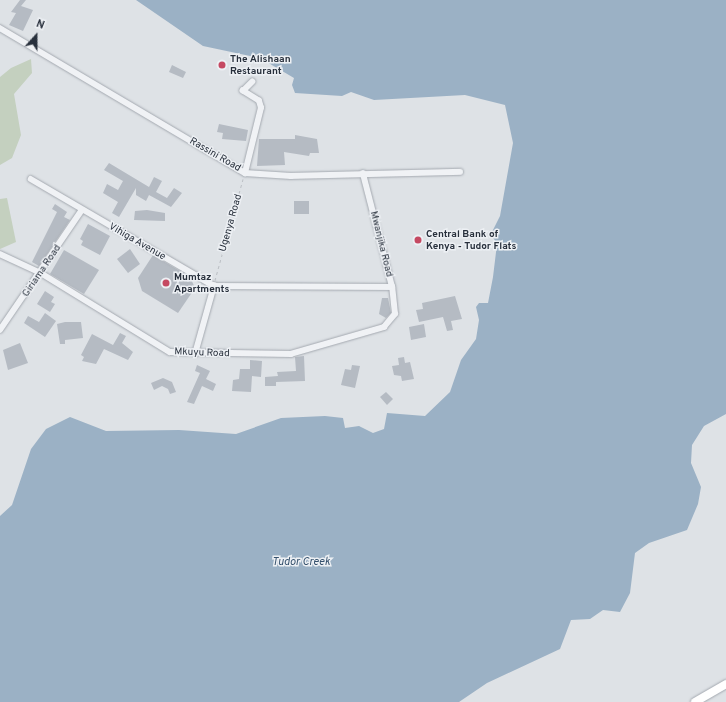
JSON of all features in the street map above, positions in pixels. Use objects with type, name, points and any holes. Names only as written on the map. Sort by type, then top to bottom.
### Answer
[{"type":"main road","points":[[695,702],[726,684]]},
{"type":"street","name":"Rassini Road","points":[[0,28],[245,173],[291,176],[460,172]]},
{"type":"street","points":[[245,173],[262,108],[259,101],[242,91],[252,82]]},
{"type":"street","name":"Mwanjika Road","points":[[363,174],[392,287],[395,314]]},
{"type":"street","name":"Vihiga Avenue","points":[[31,178],[82,210],[214,286],[392,287]]},
{"type":"street","name":"Giriama Road","points":[[0,330],[41,273],[82,210]]},
{"type":"street","name":"Mkuyu Road","points":[[2,254],[41,273],[170,352],[195,354],[291,354],[384,327],[395,314]]},
{"type":"street","points":[[195,354],[214,286]]},
{"type":"path","name":"Ugenya Road","points":[[214,286],[245,173]]},
{"type":"green space","points":[[31,59],[32,73],[14,94],[21,135],[12,158],[0,165],[0,77],[11,68]]},
{"type":"green space","points":[[7,198],[16,242],[0,249],[0,199]]},
{"type":"water","name":"Tudor Creek","points":[[136,0],[726,0],[726,414],[704,426],[692,445],[691,463],[701,487],[698,504],[687,530],[649,543],[635,553],[630,593],[620,612],[603,610],[590,619],[571,620],[560,649],[487,683],[459,702],[0,702],[0,516],[12,505],[31,449],[46,429],[70,417],[106,431],[179,430],[236,434],[281,418],[325,416],[343,418],[345,428],[359,426],[373,433],[384,429],[387,413],[425,416],[450,392],[461,360],[476,339],[479,320],[476,307],[479,303],[488,303],[497,244],[491,234],[500,216],[513,143],[505,105],[465,95],[374,100],[351,92],[342,96],[295,93],[292,85],[294,78],[260,58],[203,46]]},
{"type":"building","points":[[20,0],[26,0],[21,6],[33,10],[23,31],[9,25],[16,13],[11,12]]},
{"type":"building","points":[[172,65],[186,72],[183,78],[169,72]]},
{"type":"building","points":[[219,124],[248,130],[246,141],[222,139],[223,133],[217,132]]},
{"type":"building","points":[[295,135],[317,139],[319,153],[310,153],[309,156],[284,152],[285,165],[257,166],[259,139],[295,139]]},
{"type":"building","points":[[109,163],[149,187],[154,177],[162,181],[156,192],[167,198],[174,188],[182,193],[171,207],[149,195],[146,201],[136,195],[136,188],[119,217],[112,213],[118,202],[103,193],[107,184],[118,190],[123,181],[104,170]]},
{"type":"building","points":[[294,201],[309,201],[309,214],[294,214]]},
{"type":"building","points":[[55,204],[67,212],[64,217],[70,220],[39,266],[32,262],[57,212],[52,209]]},
{"type":"building","points":[[147,210],[165,213],[165,221],[134,220],[135,211]]},
{"type":"building","points":[[88,224],[110,236],[100,255],[81,245],[83,241],[80,239]]},
{"type":"building","points":[[130,249],[140,264],[128,273],[117,259]]},
{"type":"building","points":[[64,250],[99,270],[84,294],[50,274]]},
{"type":"building","name":"Mumtaz Apartments","points":[[153,255],[190,277],[195,288],[178,313],[142,291],[138,278]]},
{"type":"building","points":[[45,291],[54,297],[51,302],[55,304],[50,312],[37,304]]},
{"type":"building","points":[[455,296],[462,319],[451,321],[453,330],[447,331],[443,317],[419,322],[416,310],[423,309],[422,303]]},
{"type":"building","points":[[382,298],[388,298],[391,313],[386,318],[379,314]]},
{"type":"building","points":[[45,313],[56,321],[45,337],[24,323],[28,316],[39,322]]},
{"type":"building","points":[[65,322],[81,322],[83,338],[65,340],[65,344],[60,344],[57,324]]},
{"type":"building","points":[[424,324],[426,337],[411,340],[409,327]]},
{"type":"building","points":[[120,333],[126,336],[122,343],[133,352],[128,360],[104,349],[96,364],[82,361],[84,357],[81,355],[92,334],[113,345]]},
{"type":"building","points":[[20,343],[28,363],[8,370],[3,350]]},
{"type":"building","points":[[304,356],[305,381],[276,382],[276,386],[265,386],[265,377],[278,376],[277,372],[296,371],[295,357]]},
{"type":"building","points":[[404,357],[405,363],[410,362],[414,379],[402,381],[401,376],[394,375],[392,366],[399,365],[398,358]]},
{"type":"building","points":[[250,360],[262,361],[261,377],[252,376],[251,392],[232,391],[233,380],[239,379],[240,369],[250,369]]},
{"type":"building","points":[[197,365],[210,371],[206,379],[216,384],[213,391],[202,386],[194,404],[187,402],[200,373],[195,371]]},
{"type":"building","points":[[352,365],[360,366],[355,388],[341,385],[345,369],[351,370]]},
{"type":"building","points":[[163,378],[172,382],[176,392],[170,394],[168,389],[162,386],[154,390],[151,383]]},
{"type":"building","points":[[386,392],[393,399],[387,405],[380,397]]},
{"type":"place","name":"The Alishaan Restaurant","points":[[222,65]]},
{"type":"place","name":"Central Bank of Kenya - Tudor Flats","points":[[418,240]]},
{"type":"place","name":"Mumtaz Apartments","points":[[166,283]]}]
